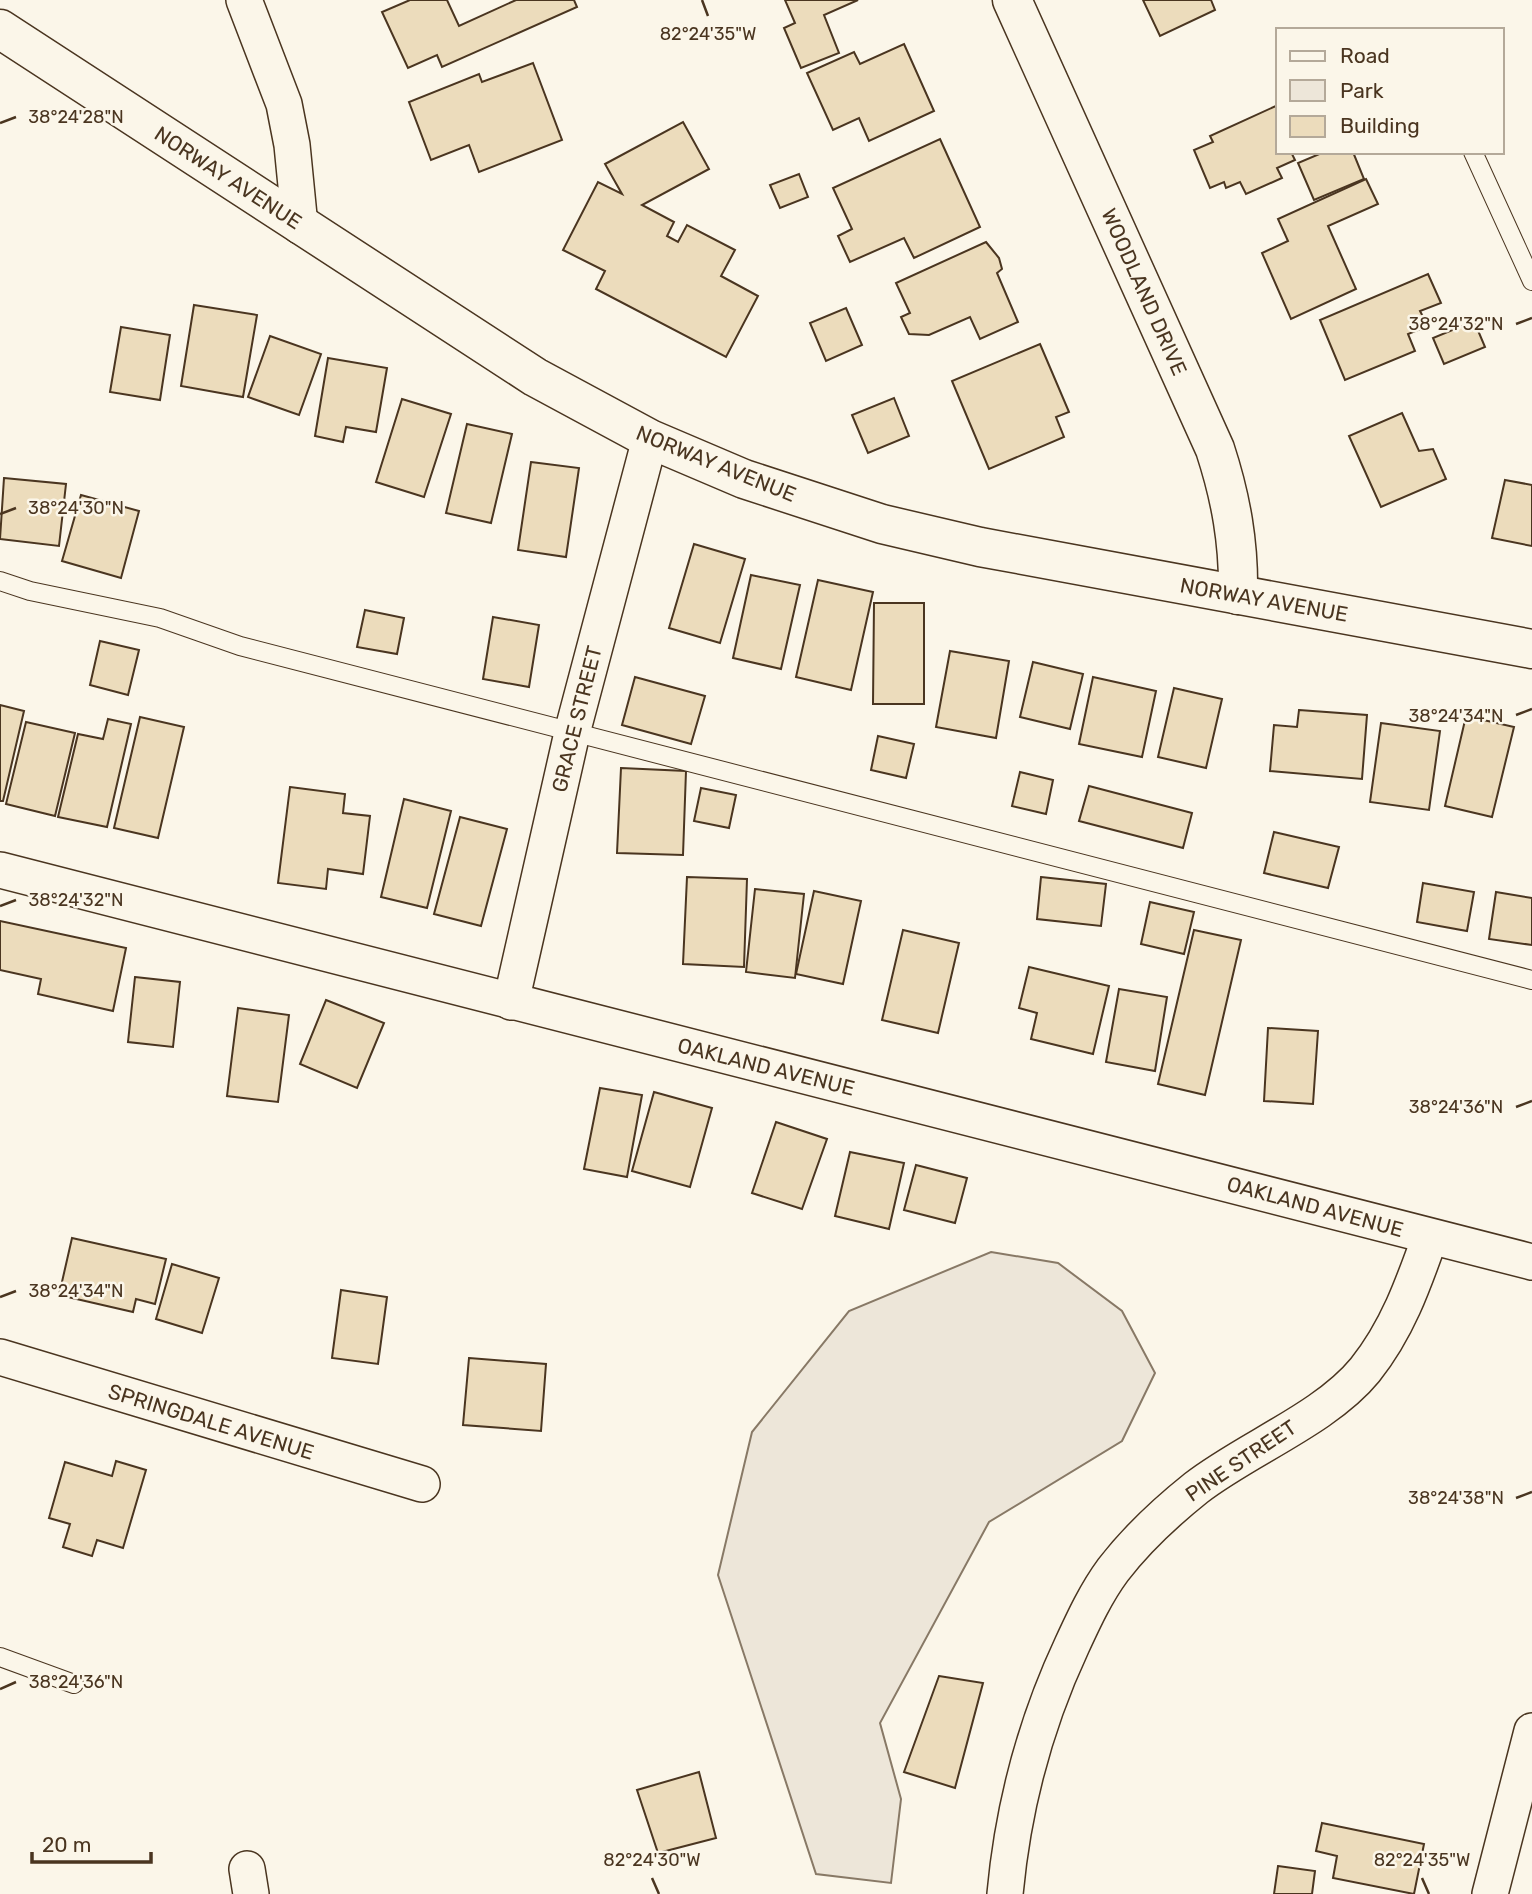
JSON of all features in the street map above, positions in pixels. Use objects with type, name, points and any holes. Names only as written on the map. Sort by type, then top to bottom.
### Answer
[{"type":"main road","name":"WOODLAND DRIVE","points":[[1012,0],[1215,449],[1230,494],[1236,531],[1238,595]]},
{"type":"main road","name":"NORWAY AVENUE","points":[[0,29],[535,377],[650,439],[744,478],[882,524],[1043,560],[1532,649]]},
{"type":"street","points":[[244,0],[284,104],[292,145],[300,226]]},
{"type":"street","name":"GRACE STREET","points":[[511,1002],[572,733],[650,439]]},
{"type":"street","name":"OAKLAND AVENUE","points":[[0,870],[1532,1262]]},
{"type":"street","name":"PINE STREET","points":[[1004,1894],[1027,1763],[1044,1710],[1089,1609],[1112,1572],[1138,1540],[1197,1488],[1329,1401],[1363,1372],[1387,1338],[1411,1294],[1430,1237]]},
{"type":"street","name":"SPRINGDALE AVENUE","points":[[0,1357],[422,1484]]},
{"type":"street","points":[[1490,1894],[1532,1731]]},
{"type":"lane","points":[[1474,154],[1532,281]]},
{"type":"lane","points":[[0,581],[30,592],[160,618],[240,646],[1532,980]]},
{"type":"lane","points":[[0,1657],[74,1684]]},
{"type":"green space","points":[[991,1252],[1058,1263],[1122,1311],[1155,1373],[1122,1441],[989,1522],[880,1723],[901,1799],[891,1883],[816,1874],[718,1575],[752,1432],[849,1311]]},
{"type":"building","points":[[410,0],[447,0],[459,26],[516,0],[574,0],[577,7],[442,67],[437,55],[408,68],[382,12]]},
{"type":"building","points":[[785,0],[858,0],[824,15],[839,53],[801,68],[784,28],[795,23]]},
{"type":"building","points":[[1143,0],[1211,0],[1215,10],[1160,36]]},
{"type":"building","points":[[904,44],[934,111],[869,141],[859,118],[833,130],[807,73],[854,52],[860,64]]},
{"type":"building","points":[[533,63],[562,140],[479,172],[469,145],[431,160],[409,102],[479,74],[482,82]]},
{"type":"building","points":[[1276,106],[1276,154],[1292,154],[1295,160],[1277,168],[1282,178],[1246,194],[1240,182],[1226,188],[1224,182],[1210,188],[1194,150],[1213,142],[1210,136]]},
{"type":"building","points":[[683,122],[709,169],[642,205],[674,222],[667,236],[678,242],[687,225],[735,250],[721,276],[758,296],[726,357],[596,289],[605,271],[563,250],[598,182],[622,194],[605,164]]},
{"type":"building","points":[[940,139],[980,227],[914,258],[904,238],[850,262],[838,236],[852,229],[833,188]]},
{"type":"building","points":[[1319,154],[1354,154],[1364,179],[1314,200],[1298,163]]},
{"type":"building","points":[[799,174],[808,197],[780,208],[770,185]]},
{"type":"building","points":[[1366,179],[1378,204],[1328,226],[1356,289],[1291,319],[1262,253],[1288,241],[1278,219]]},
{"type":"building","points":[[986,242],[999,258],[1002,269],[997,273],[1018,322],[980,339],[970,317],[929,335],[909,334],[901,317],[910,313],[896,283]]},
{"type":"building","points":[[1428,274],[1441,303],[1420,311],[1428,326],[1408,334],[1415,351],[1345,380],[1320,320]]},
{"type":"building","points":[[194,305],[257,315],[243,397],[181,386]]},
{"type":"building","points":[[846,308],[862,345],[826,361],[810,323]]},
{"type":"building","points":[[1474,321],[1485,347],[1444,364],[1433,338]]},
{"type":"building","points":[[121,327],[170,335],[160,400],[110,392]]},
{"type":"building","points":[[270,336],[321,354],[299,415],[248,397]]},
{"type":"building","points":[[1040,344],[1069,412],[1056,417],[1064,437],[989,469],[952,381]]},
{"type":"building","points":[[328,358],[387,368],[376,432],[346,427],[343,442],[315,436]]},
{"type":"building","points":[[894,398],[909,436],[868,453],[852,415]]},
{"type":"building","points":[[402,399],[451,414],[424,497],[376,482]]},
{"type":"building","points":[[1402,413],[1419,451],[1433,449],[1446,479],[1381,507],[1349,436]]},
{"type":"building","points":[[467,424],[512,434],[491,523],[446,513]]},
{"type":"building","points":[[531,462],[579,468],[566,557],[518,550]]},
{"type":"building","points":[[4,478],[66,484],[59,546],[0,539]]},
{"type":"building","points":[[1505,480],[1532,485],[1532,546],[1492,538]]},
{"type":"building","points":[[81,495],[139,511],[121,578],[62,561]]},
{"type":"building","points":[[694,544],[745,559],[720,643],[669,628]]},
{"type":"building","points":[[751,575],[800,585],[781,669],[733,658]]},
{"type":"building","points":[[818,580],[873,592],[851,690],[796,677]]},
{"type":"building","points":[[874,603],[924,603],[924,704],[873,704]]},
{"type":"building","points":[[365,610],[404,618],[397,654],[357,647]]},
{"type":"building","points":[[493,617],[539,625],[529,687],[483,679]]},
{"type":"building","points":[[100,641],[139,650],[128,695],[90,685]]},
{"type":"building","points":[[950,651],[1009,661],[996,738],[936,727]]},
{"type":"building","points":[[1033,662],[1083,674],[1070,729],[1020,717]]},
{"type":"building","points":[[635,677],[705,696],[691,744],[622,725]]},
{"type":"building","points":[[1093,677],[1156,691],[1142,757],[1079,744]]},
{"type":"building","points":[[1174,688],[1222,699],[1206,768],[1158,757]]},
{"type":"building","points":[[0,705],[24,711],[3,801],[0,801]]},
{"type":"building","points":[[1299,710],[1367,715],[1362,779],[1270,771],[1274,725],[1297,727]]},
{"type":"building","points":[[1466,716],[1514,727],[1492,817],[1445,806]]},
{"type":"building","points":[[140,717],[184,727],[158,838],[114,828]]},
{"type":"building","points":[[108,719],[131,724],[107,827],[58,817],[78,734],[103,739]]},
{"type":"building","points":[[26,722],[75,733],[55,816],[6,804]]},
{"type":"building","points":[[1381,723],[1440,731],[1429,810],[1370,802]]},
{"type":"building","points":[[878,736],[914,744],[906,778],[871,770]]},
{"type":"building","points":[[621,768],[686,771],[683,855],[617,853]]},
{"type":"building","points":[[1020,772],[1053,780],[1046,814],[1012,806]]},
{"type":"building","points":[[1089,786],[1192,813],[1183,848],[1079,821]]},
{"type":"building","points":[[290,787],[345,794],[343,813],[370,816],[363,874],[328,869],[326,889],[278,883]]},
{"type":"building","points":[[701,788],[736,795],[729,828],[694,821]]},
{"type":"building","points":[[404,799],[451,811],[427,908],[381,897]]},
{"type":"building","points":[[460,817],[507,829],[481,926],[434,914]]},
{"type":"building","points":[[1274,832],[1339,847],[1328,888],[1264,873]]},
{"type":"building","points":[[687,877],[747,879],[744,967],[683,964]]},
{"type":"building","points":[[1041,877],[1106,884],[1101,926],[1037,919]]},
{"type":"building","points":[[1423,883],[1474,892],[1467,931],[1417,922]]},
{"type":"building","points":[[755,889],[804,894],[795,978],[746,972]]},
{"type":"building","points":[[814,891],[861,901],[843,984],[796,974]]},
{"type":"building","points":[[1496,892],[1532,898],[1532,945],[1489,939]]},
{"type":"building","points":[[1150,902],[1194,912],[1184,954],[1141,944]]},
{"type":"building","points":[[0,921],[126,948],[113,1011],[38,994],[41,979],[0,970]]},
{"type":"building","points":[[903,930],[959,943],[938,1033],[882,1020]]},
{"type":"building","points":[[1194,930],[1241,940],[1205,1095],[1158,1084]]},
{"type":"building","points":[[1029,967],[1109,986],[1093,1054],[1031,1039],[1037,1013],[1019,1008]]},
{"type":"building","points":[[135,977],[180,982],[173,1047],[128,1042]]},
{"type":"building","points":[[1119,989],[1167,997],[1155,1071],[1106,1062]]},
{"type":"building","points":[[326,1000],[384,1023],[357,1088],[300,1064]]},
{"type":"building","points":[[238,1008],[289,1015],[278,1102],[227,1096]]},
{"type":"building","points":[[1268,1028],[1318,1031],[1313,1104],[1264,1101]]},
{"type":"building","points":[[600,1088],[642,1095],[627,1177],[584,1169]]},
{"type":"building","points":[[654,1092],[712,1108],[690,1187],[632,1171]]},
{"type":"building","points":[[776,1122],[827,1139],[802,1209],[752,1193]]},
{"type":"building","points":[[850,1152],[904,1163],[889,1229],[835,1216]]},
{"type":"building","points":[[916,1165],[967,1178],[955,1223],[904,1210]]},
{"type":"building","points":[[72,1238],[166,1259],[155,1304],[136,1299],[133,1312],[59,1295]]},
{"type":"building","points":[[172,1264],[219,1278],[202,1333],[156,1319]]},
{"type":"building","points":[[341,1290],[387,1297],[378,1364],[332,1358]]},
{"type":"building","points":[[469,1358],[546,1364],[541,1431],[463,1425]]},
{"type":"building","points":[[116,1461],[146,1470],[123,1548],[97,1540],[92,1556],[63,1547],[70,1524],[49,1518],[65,1462],[112,1476]]},
{"type":"building","points":[[939,1676],[983,1683],[955,1788],[904,1772]]},
{"type":"building","points":[[699,1772],[716,1838],[658,1853],[637,1790]]},
{"type":"building","points":[[1322,1823],[1424,1844],[1414,1894],[1333,1878],[1337,1856],[1316,1851]]},
{"type":"building","points":[[1278,1866],[1315,1871],[1312,1894],[1274,1894]]}]
